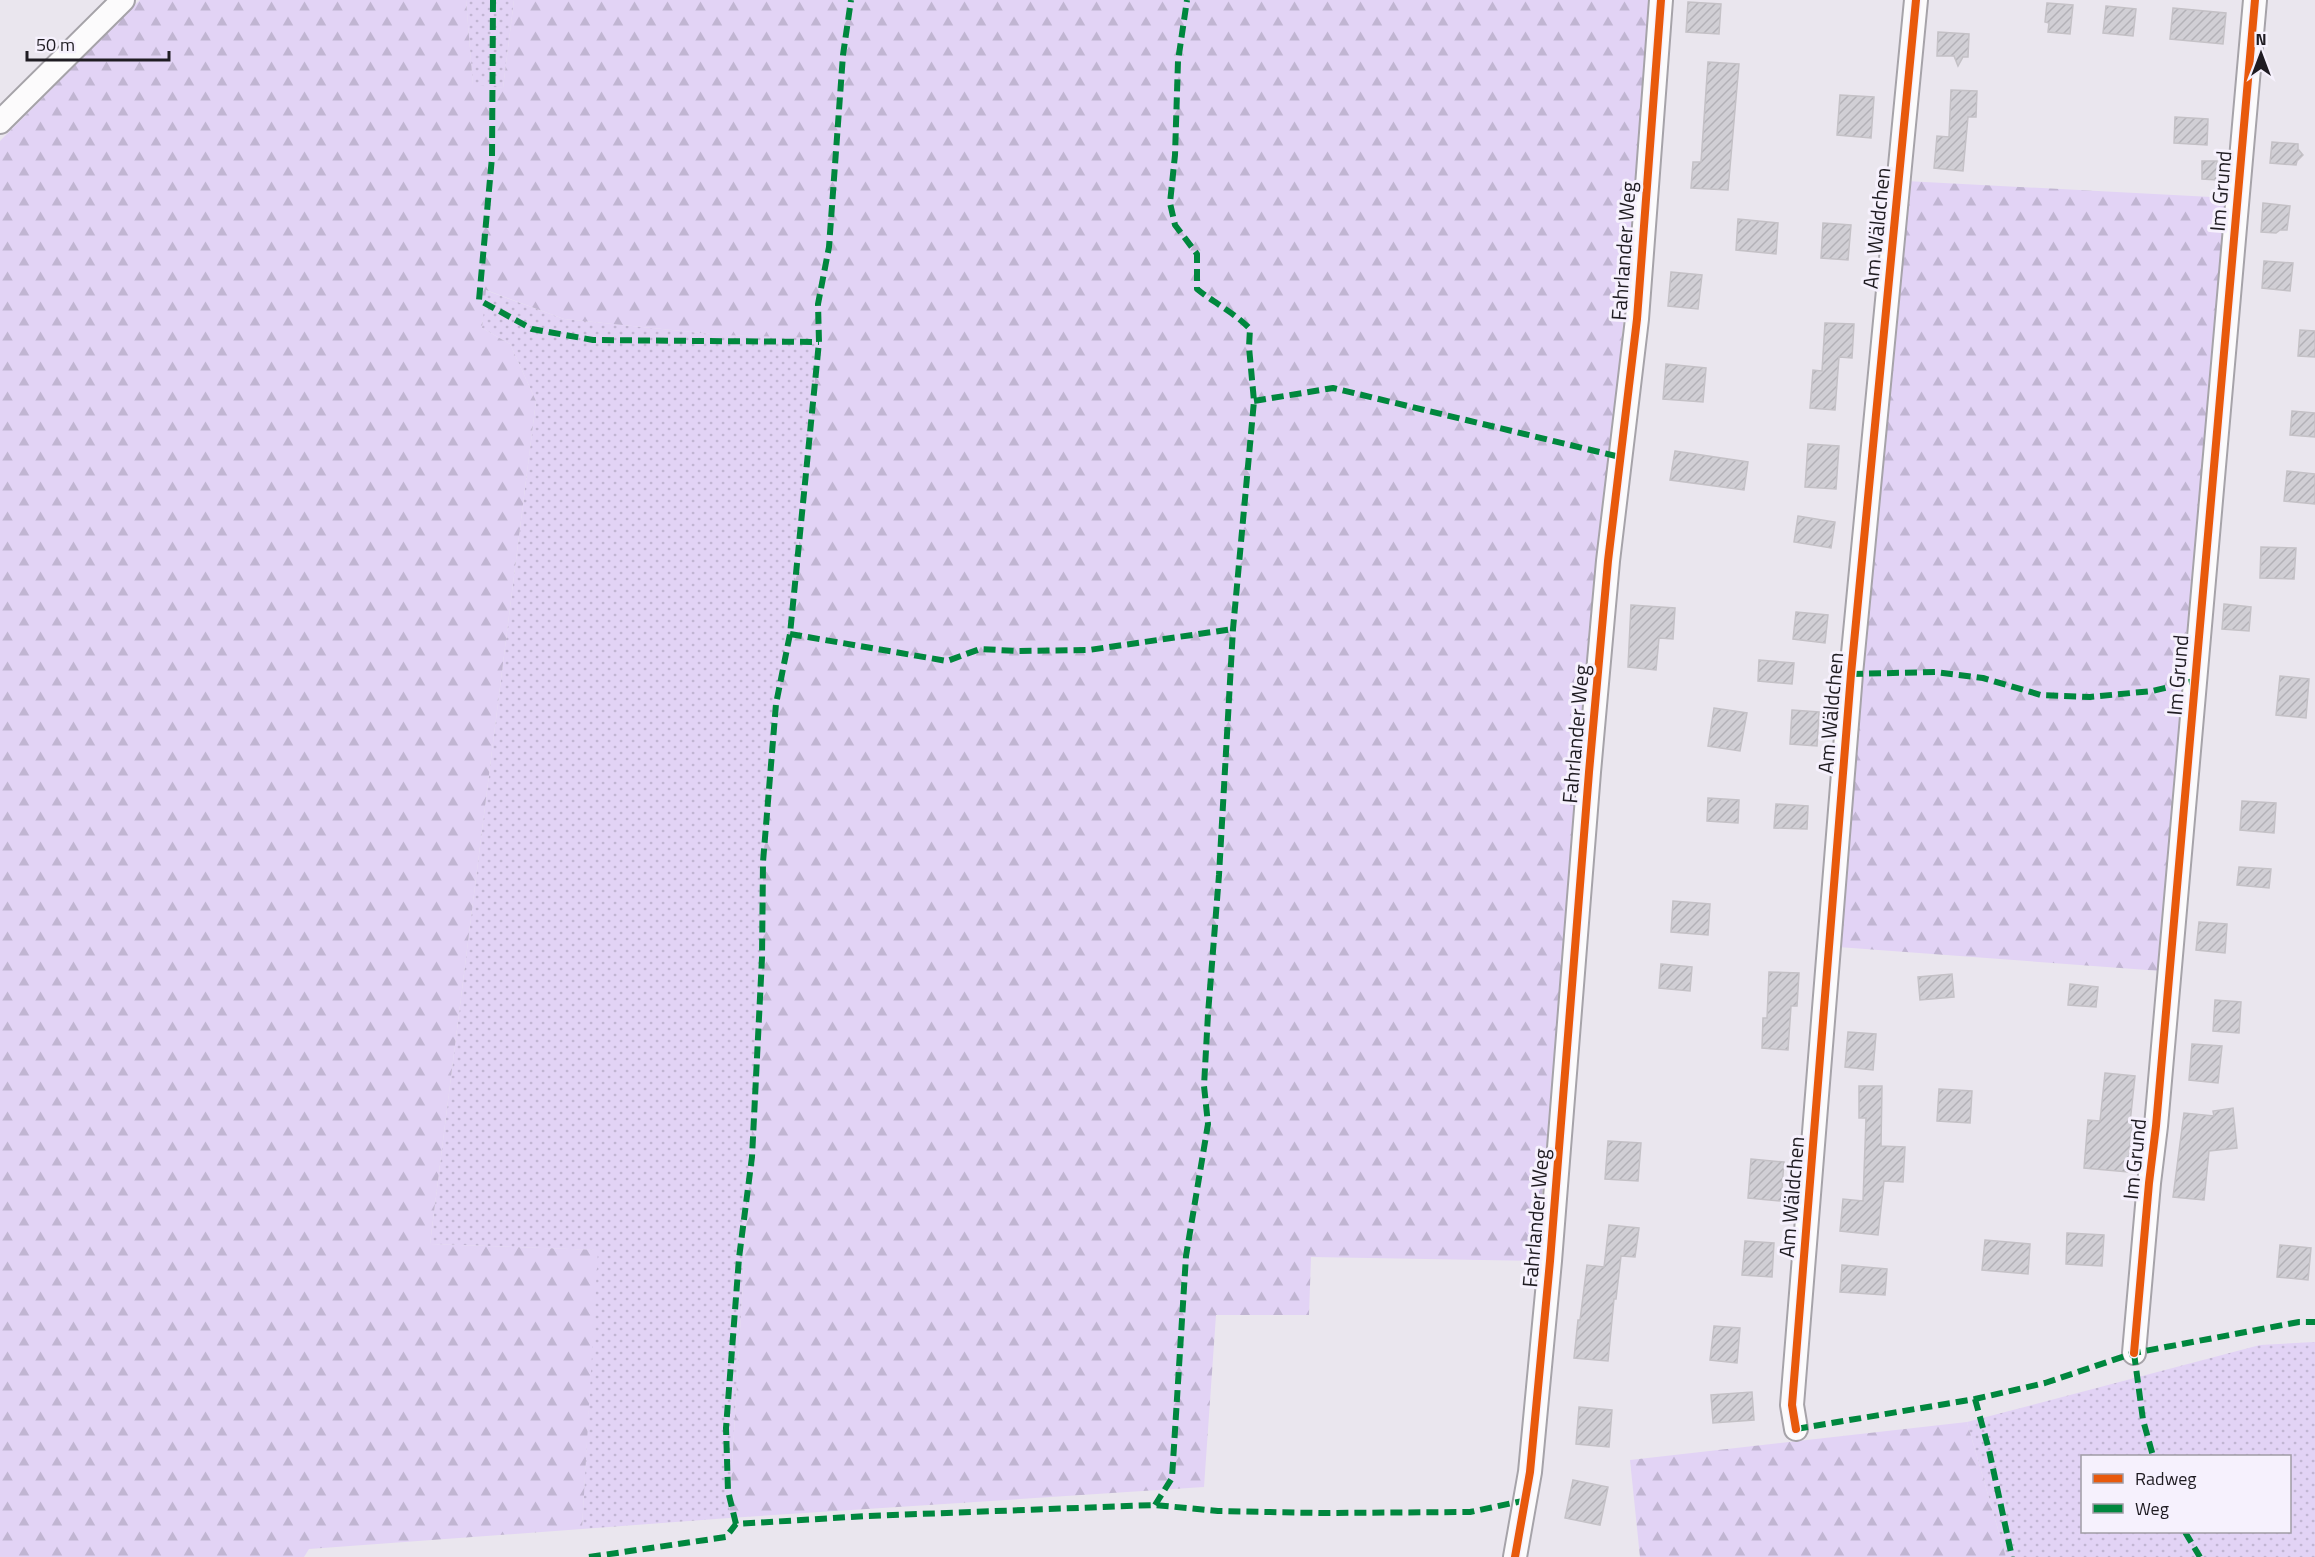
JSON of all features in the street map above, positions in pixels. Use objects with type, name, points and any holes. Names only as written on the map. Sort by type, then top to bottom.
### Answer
[{"type":"street","points":[[0,122],[123,0]]},
{"type":"street","name":"Fahrlander Weg","points":[[1515,1557],[1530,1472],[1551,1249],[1608,561],[1637,320],[1661,0]]},
{"type":"street","name":"Am Wäldchen","points":[[1796,1429],[1792,1405],[1851,674],[1916,0]]},
{"type":"street","name":"Im Grund","points":[[2134,1353],[2255,0]]},
{"type":"green space","points":[[140,0],[466,0],[473,85],[503,88],[514,0],[1653,0],[1536,1261],[1311,1257],[1309,1315],[1216,1315],[1204,1487],[729,1518],[762,958],[763,862],[776,704],[790,634],[819,338],[721,335],[564,319],[486,290],[482,328],[510,344],[536,401],[430,1244],[598,1250],[582,1529],[309,1549],[304,1557],[0,1557],[0,141]]},
{"type":"green space","points":[[466,0],[514,0],[503,88],[473,86]]},
{"type":"green space","points":[[1906,181],[2230,198],[2161,971],[1838,947]]},
{"type":"green space","points":[[485,290],[564,319],[721,335],[819,337],[790,634],[776,704],[763,862],[762,958],[729,1518],[582,1529],[597,1250],[430,1244],[536,401],[510,344],[482,328]]},
{"type":"green space","points":[[2315,1342],[2315,1557],[2006,1557],[1967,1422],[2260,1345]]},
{"type":"green space","points":[[1967,1422],[2006,1557],[1640,1557],[1630,1460]]},
{"type":"building","points":[[1688,2],[1721,4],[1719,34],[1686,32]]},
{"type":"building","points":[[2047,3],[2073,5],[2070,34],[2048,32],[2049,23],[2045,22]]},
{"type":"building","points":[[2106,6],[2136,9],[2133,36],[2103,33]]},
{"type":"building","points":[[2173,8],[2226,13],[2223,44],[2170,39]]},
{"type":"building","points":[[1938,32],[1969,34],[1968,57],[1963,57],[1958,66],[1954,56],[1937,56]]},
{"type":"building","points":[[1708,62],[1739,64],[1728,190],[1691,188],[1693,162],[1701,162]]},
{"type":"building","points":[[1951,90],[1977,91],[1976,117],[1968,117],[1963,171],[1934,168],[1937,136],[1949,137]]},
{"type":"building","points":[[1840,95],[1874,97],[1871,138],[1837,135]]},
{"type":"building","points":[[2175,117],[2208,119],[2207,145],[2174,143]]},
{"type":"building","points":[[2272,142],[2298,144],[2298,149],[2303,155],[2296,165],[2270,163]]},
{"type":"building","points":[[2202,161],[2217,161],[2217,180],[2202,179]]},
{"type":"building","points":[[2263,203],[2290,206],[2287,230],[2280,230],[2276,233],[2261,232]]},
{"type":"building","points":[[1738,219],[1778,223],[1776,254],[1736,250]]},
{"type":"building","points":[[1823,223],[1851,225],[1848,260],[1821,258]]},
{"type":"building","points":[[2264,261],[2293,263],[2290,291],[2262,288]]},
{"type":"building","points":[[1671,272],[1702,275],[1698,309],[1668,306]]},
{"type":"building","points":[[1825,323],[1854,324],[1852,358],[1839,357],[1835,410],[1810,408],[1813,370],[1822,371]]},
{"type":"building","points":[[2300,330],[2315,331],[2315,357],[2298,356]]},
{"type":"building","points":[[1666,364],[1706,368],[1703,402],[1663,399]]},
{"type":"building","points":[[2292,411],[2315,413],[2315,437],[2290,435]]},
{"type":"building","points":[[1808,444],[1839,446],[1836,489],[1805,487]]},
{"type":"building","points":[[1675,451],[1748,462],[1744,490],[1670,480]]},
{"type":"building","points":[[2287,471],[2315,474],[2315,504],[2284,501]]},
{"type":"building","points":[[1798,516],[1835,522],[1831,548],[1794,542]]},
{"type":"building","points":[[2261,547],[2296,548],[2294,579],[2260,578]]},
{"type":"building","points":[[2224,604],[2251,607],[2249,631],[2222,629]]},
{"type":"building","points":[[1631,605],[1675,608],[1673,639],[1659,638],[1656,670],[1628,667]]},
{"type":"building","points":[[1796,612],[1828,615],[1825,643],[1793,639]]},
{"type":"building","points":[[1759,660],[1794,663],[1792,684],[1758,681]]},
{"type":"building","points":[[2280,676],[2309,679],[2306,718],[2276,715]]},
{"type":"building","points":[[1714,708],[1747,713],[1740,751],[1708,746]]},
{"type":"building","points":[[1792,710],[1819,712],[1817,746],[1790,744]]},
{"type":"building","points":[[1708,798],[1739,800],[1738,823],[1707,821]]},
{"type":"building","points":[[2242,801],[2276,803],[2274,833],[2240,830]]},
{"type":"building","points":[[1776,804],[1808,806],[1807,829],[1774,828]]},
{"type":"building","points":[[2239,867],[2271,869],[2269,888],[2237,885]]},
{"type":"building","points":[[1673,901],[1710,904],[1708,935],[1671,932]]},
{"type":"building","points":[[2199,922],[2227,924],[2225,953],[2196,950]]},
{"type":"building","points":[[1661,964],[1692,967],[1690,991],[1659,988]]},
{"type":"building","points":[[1769,972],[1799,973],[1797,1006],[1791,1006],[1788,1050],[1762,1048],[1763,1018],[1767,1018]]},
{"type":"building","points":[[1952,974],[1954,997],[1920,1000],[1918,977]]},
{"type":"building","points":[[2070,984],[2098,987],[2096,1007],[2068,1005]]},
{"type":"building","points":[[2215,1000],[2241,1002],[2239,1033],[2213,1031]]},
{"type":"building","points":[[1848,1032],[1876,1034],[1873,1070],[1845,1067]]},
{"type":"building","points":[[2192,1044],[2222,1046],[2218,1083],[2189,1080]]},
{"type":"building","points":[[2105,1073],[2135,1076],[2128,1172],[2084,1168],[2088,1120],[2100,1121]]},
{"type":"building","points":[[1859,1086],[1882,1086],[1881,1146],[1905,1147],[1903,1182],[1884,1181],[1878,1235],[1840,1231],[1843,1199],[1863,1201],[1866,1118],[1859,1118]]},
{"type":"building","points":[[1939,1089],[1972,1091],[1970,1123],[1937,1121]]},
{"type":"building","points":[[2233,1108],[2237,1148],[2209,1151],[2204,1200],[2173,1197],[2184,1113],[2214,1116],[2213,1111]]},
{"type":"building","points":[[1608,1141],[1641,1143],[1638,1181],[1605,1179]]},
{"type":"building","points":[[1751,1159],[1784,1162],[1781,1201],[1748,1198]]},
{"type":"building","points":[[1609,1225],[1639,1228],[1635,1257],[1621,1256],[1608,1361],[1574,1358],[1587,1265],[1604,1267]]},
{"type":"building","points":[[2067,1233],[2104,1235],[2102,1266],[2066,1264]]},
{"type":"building","points":[[1985,1240],[2030,1244],[2028,1274],[1982,1270]]},
{"type":"building","points":[[1745,1241],[1774,1243],[1772,1277],[1742,1275]]},
{"type":"building","points":[[2280,1245],[2311,1248],[2308,1280],[2277,1277]]},
{"type":"building","points":[[1842,1265],[1887,1269],[1885,1295],[1840,1292]]},
{"type":"building","points":[[1714,1326],[1740,1328],[1737,1363],[1710,1360]]},
{"type":"building","points":[[1752,1392],[1754,1420],[1713,1423],[1711,1395]]},
{"type":"building","points":[[1579,1407],[1612,1410],[1609,1447],[1576,1444]]},
{"type":"building","points":[[1573,1480],[1608,1487],[1600,1525],[1565,1518]]},
{"type":"marked path","points":[[493,0],[492,157],[479,300],[532,329],[593,340],[819,342]]},
{"type":"marked path","points":[[736,1524],[728,1491],[726,1428],[739,1258],[752,1157],[762,958],[763,862],[776,704],[790,634],[819,342],[818,304],[829,247],[843,55],[851,0]]},
{"type":"marked path","points":[[1155,1505],[1172,1478],[1186,1256],[1208,1124],[1204,1086],[1208,1014],[1219,875],[1233,629],[1254,401],[1249,347],[1250,329],[1197,289],[1197,254],[1175,225],[1170,203],[1175,155],[1178,61],[1187,0]]},
{"type":"marked path","points":[[1254,401],[1333,388],[1620,457]]},
{"type":"marked path","points":[[790,634],[947,661],[980,649],[1089,650],[1233,629]]},
{"type":"marked path","points":[[1851,674],[1935,672],[1983,678],[2041,695],[2090,697],[2152,691],[2194,681]]},
{"type":"marked path","points":[[1796,1429],[1975,1399],[2045,1383],[2134,1353],[2299,1322],[2315,1322]]},
{"type":"marked path","points":[[2134,1353],[2143,1420],[2153,1455]]},
{"type":"marked path","points":[[1975,1399],[1989,1450],[2012,1557]]},
{"type":"marked path","points":[[589,1557],[726,1537],[736,1524],[867,1516],[1155,1505],[1218,1511],[1470,1512],[1527,1500]]},
{"type":"marked path","points":[[2186,1533],[2200,1557]]},
{"type":"cycle path","points":[[1515,1557],[1530,1472],[1550,1261],[1608,561],[1637,319],[1661,0]]},
{"type":"cycle path","points":[[1796,1429],[1792,1405],[1851,674],[1916,0]]},
{"type":"cycle path","points":[[2134,1353],[2255,0]]}]
